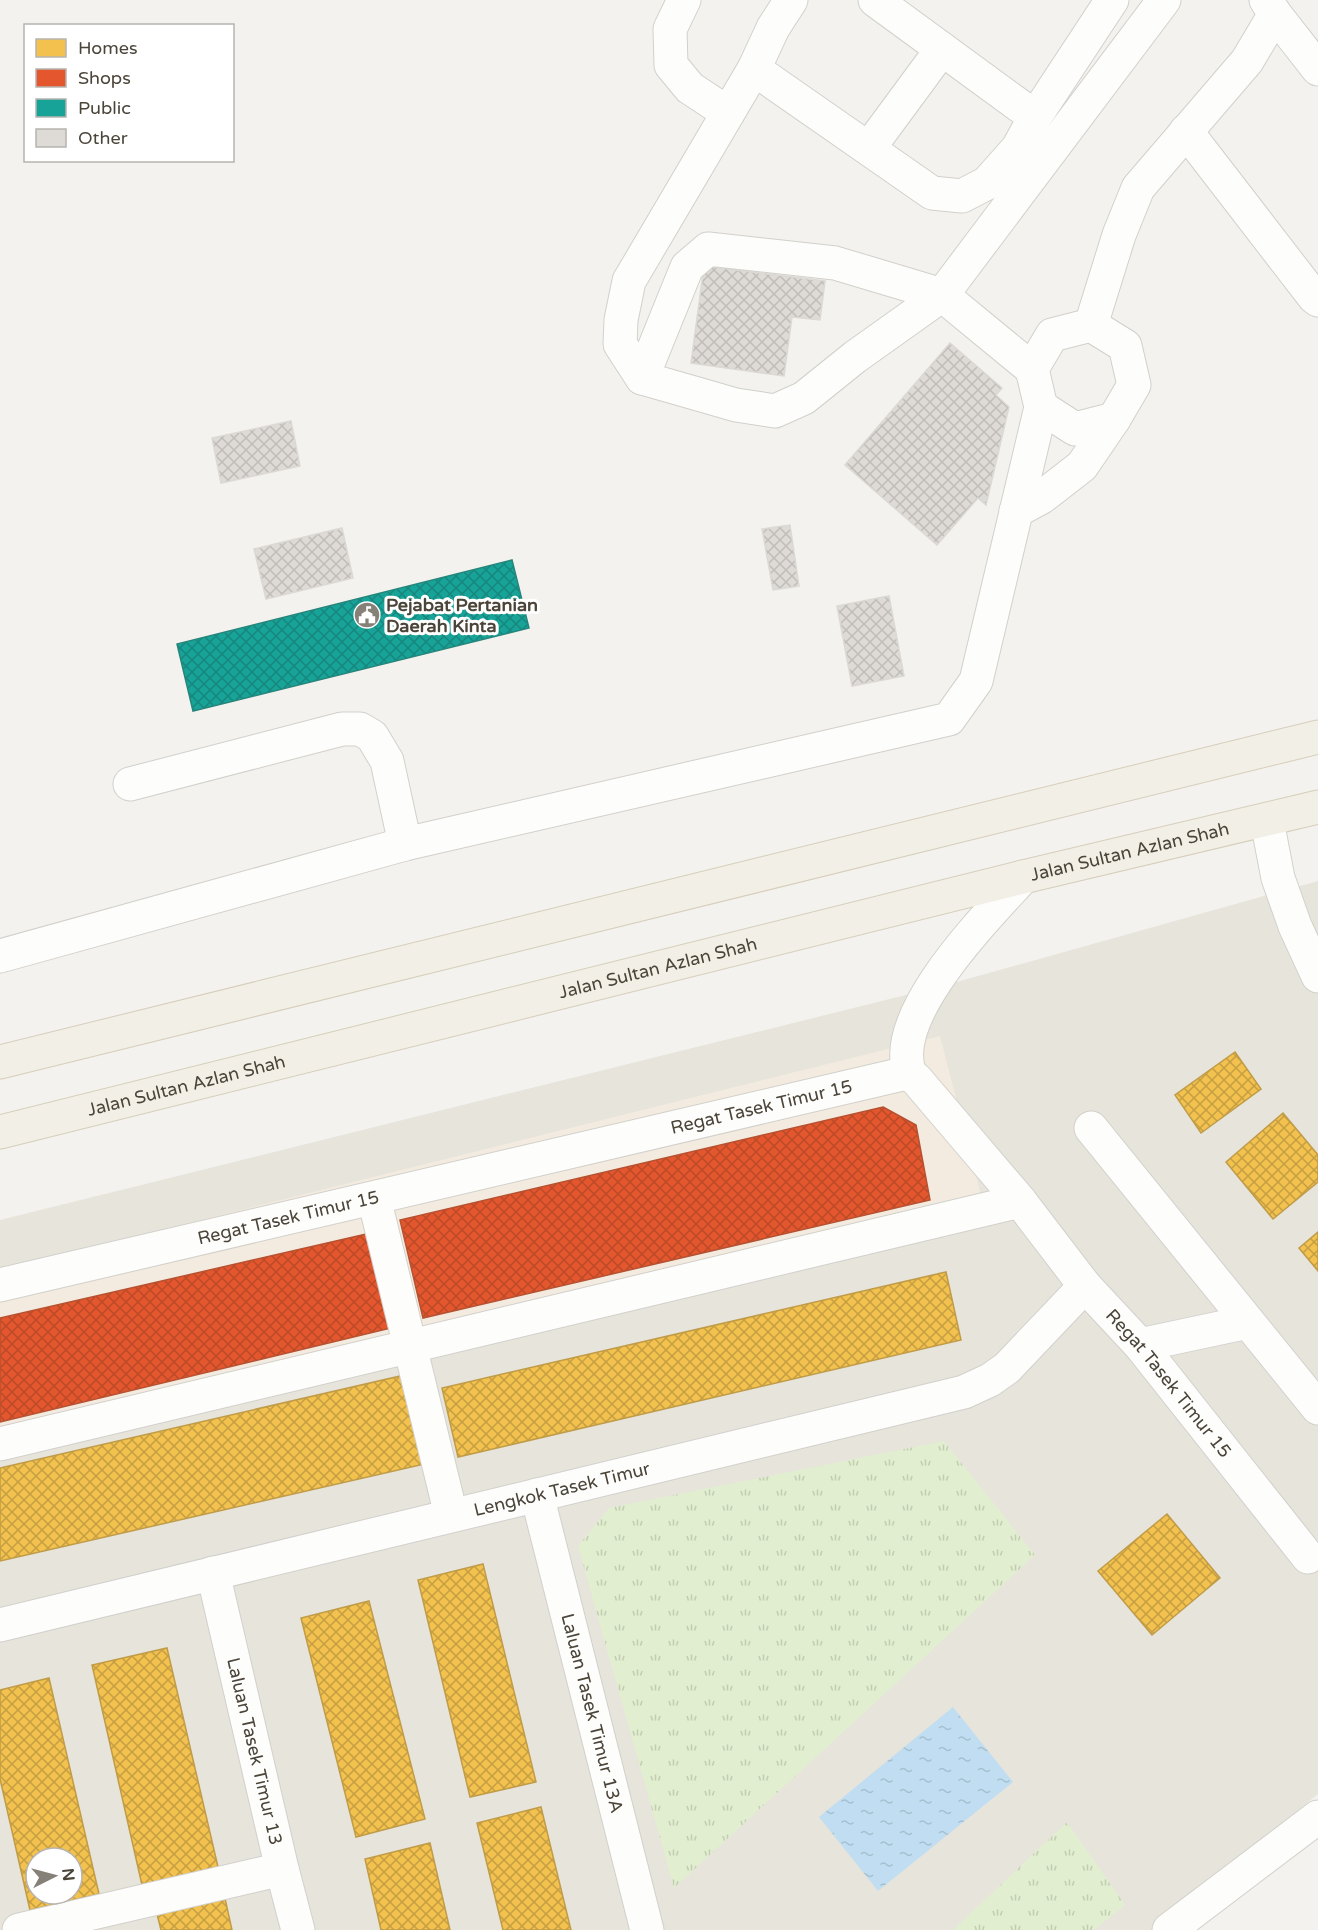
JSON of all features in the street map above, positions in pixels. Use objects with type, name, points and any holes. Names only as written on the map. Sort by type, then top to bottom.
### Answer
[{"type":"main road","points":[[0,1062],[1318,737]]},
{"type":"main road","name":"Jalan Sultan Azlan Shah","points":[[0,1132],[1023,877],[1318,807]]},
{"type":"street","points":[[684,0],[670,29],[671,65],[690,88],[728,113]]},
{"type":"street","points":[[791,0],[773,28],[754,69],[629,281],[621,320],[620,344],[642,378],[736,405],[775,411],[804,398],[855,357],[942,295],[1164,0]]},
{"type":"street","points":[[875,0],[1035,117]]},
{"type":"street","points":[[754,69],[932,193],[962,196],[987,183],[1018,148],[1035,117],[1112,0]]},
{"type":"street","points":[[1091,325],[1119,235],[1138,188],[1247,61],[1271,7],[1318,69]]},
{"type":"street","points":[[869,148],[942,50]]},
{"type":"street","points":[[1186,131],[1318,300]]},
{"type":"street","points":[[0,956],[405,844],[949,719],[976,681],[1041,407],[1032,369],[942,295],[835,263],[708,249],[687,267],[642,378]]},
{"type":"street","points":[[1016,511],[1042,497],[1082,466],[1134,385],[1125,346],[1091,325],[1052,335],[1032,369]]},
{"type":"street","points":[[1041,407],[1075,429],[1114,419]]},
{"type":"street","points":[[130,784],[342,729],[360,729],[372,736],[387,761],[405,844]]},
{"type":"street","points":[[1267,820],[1278,878],[1295,926],[1318,976]]},
{"type":"street","points":[[910,1074],[906,1057],[908,1041],[926,998],[970,936],[1023,877]]},
{"type":"street","name":"Regat Tasek Timur 15","points":[[0,1285],[902,1072],[910,1074],[1020,1201],[1085,1286],[1140,1345],[1308,1557]]},
{"type":"street","points":[[1091,1128],[1248,1322],[1316,1401]]},
{"type":"street","points":[[374,1198],[451,1515]]},
{"type":"street","points":[[0,1444],[1020,1201]]},
{"type":"street","name":"Lengkok Tasek Timur","points":[[0,1624],[964,1392],[990,1380],[1007,1368],[1085,1286]]},
{"type":"street","points":[[1140,1345],[1248,1322]]},
{"type":"street","name":"Laluan Tasek Timur 13A","points":[[537,1495],[647,1930]]},
{"type":"street","name":"Laluan Tasek Timur 13","points":[[213,1573],[298,1930]]},
{"type":"street","points":[[1169,1930],[1318,1817]]},
{"type":"street","points":[[19,1930],[282,1869]]},
{"type":"shaded area","points":[[1318,881],[1318,1794],[1151,1930],[0,1930],[0,1220],[946,985]]},
{"type":"shaded area","points":[[940,1036],[984,1207],[0,1445],[0,1270]]},
{"type":"green space","points":[[944,1441],[1035,1555],[674,1888],[578,1546],[609,1508]]},
{"type":"green space","points":[[1067,1822],[1125,1905],[1094,1930],[953,1930]]},
{"type":"water","points":[[953,1707],[1013,1782],[878,1891],[819,1817]]},
{"type":"building: Homes","points":[[1235,1052],[1261,1089],[1201,1133],[1175,1095]]},
{"type":"building: Homes","points":[[1283,1113],[1318,1155],[1318,1182],[1273,1219],[1226,1162]]},
{"type":"building: Homes","points":[[1318,1232],[1318,1271],[1299,1248]]},
{"type":"building: Homes","points":[[946,1272],[961,1340],[458,1457],[442,1388]]},
{"type":"building: Homes","points":[[409,1374],[429,1463],[0,1561],[0,1468]]},
{"type":"building: Homes","points":[[1167,1514],[1220,1578],[1152,1635],[1098,1571]]},
{"type":"building: Homes","points":[[483,1564],[536,1782],[470,1797],[418,1580]]},
{"type":"building: Homes","points":[[369,1601],[425,1819],[356,1837],[301,1618]]},
{"type":"building: Homes","points":[[167,1648],[218,1867],[142,1885],[92,1665]]},
{"type":"building: Homes","points":[[49,1678],[99,1894],[84,1897],[84,1846],[24,1846],[24,1884],[0,1779],[0,1690]]},
{"type":"building: Homes","points":[[541,1807],[571,1930],[503,1930],[477,1823]]},
{"type":"building: Homes","points":[[430,1843],[450,1930],[381,1930],[365,1859]]},
{"type":"building: Homes","points":[[224,1894],[232,1930],[161,1930],[156,1910]]},
{"type":"building: Homes","points":[[29,1906],[47,1906],[30,1910]]},
{"type":"building: Shops","points":[[883,1107],[916,1125],[930,1200],[423,1318],[400,1220]]},
{"type":"building: Shops","points":[[371,1233],[391,1328],[0,1422],[0,1318]]},
{"type":"building: Public","points":[[512,560],[529,628],[193,711],[177,644]]},
{"type":"building: Other","points":[[704,266],[825,281],[820,320],[792,317],[784,376],[691,363]]},
{"type":"building: Other","points":[[950,343],[1002,388],[996,395],[1009,407],[986,505],[978,498],[937,545],[845,465]]},
{"type":"building: Other","points":[[291,421],[300,466],[221,483],[212,438]]},
{"type":"building: Other","points":[[790,525],[799,586],[773,590],[762,529]]},
{"type":"building: Other","points":[[342,528],[353,578],[266,599],[254,549]]},
{"type":"building: Other","points":[[889,596],[904,676],[852,686],[837,606]]},
{"type":"place","name":"Pejabat Pertanian Daerah Kinta","points":[[367,615]]}]
